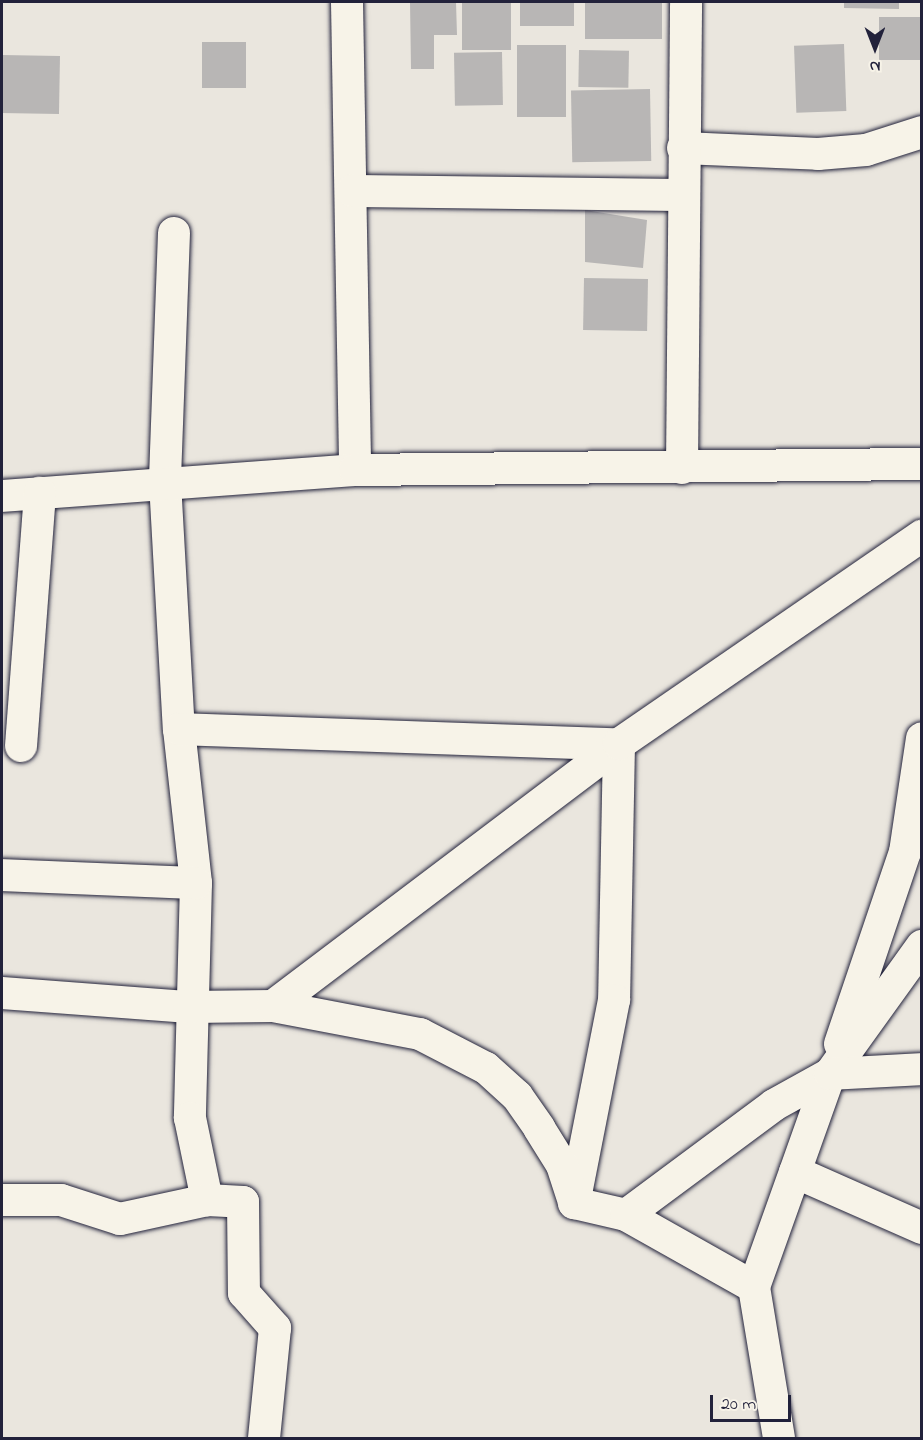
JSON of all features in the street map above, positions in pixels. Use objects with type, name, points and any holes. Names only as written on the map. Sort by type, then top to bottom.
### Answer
[{"type":"street","points":[[347,2],[355,470]]},
{"type":"street","points":[[682,468],[686,2]]},
{"type":"street","points":[[684,148],[818,154],[866,150],[921,132],[921,140]]},
{"type":"street","points":[[352,191],[683,195]]},
{"type":"street","points":[[174,233],[165,482],[179,729],[196,883],[189,1007],[190,1118],[207,1200]]},
{"type":"street","points":[[2,496],[165,482],[355,470],[921,464]]},
{"type":"street","points":[[21,746],[39,493]]},
{"type":"street","points":[[273,1006],[619,744],[921,536]]},
{"type":"street","points":[[179,729],[619,744]]},
{"type":"street","points":[[779,1438],[754,1287],[830,1074],[913,854],[921,738]]},
{"type":"street","points":[[574,1203],[614,1000],[619,744]]},
{"type":"street","points":[[2,875],[196,883]]},
{"type":"street","points":[[626,1215],[774,1105],[830,1074],[921,946]]},
{"type":"street","points":[[2,993],[189,1007],[273,1006],[420,1034],[486,1068],[517,1096],[562,1165],[574,1203]]},
{"type":"street","points":[[830,1074],[921,1069]]},
{"type":"street","points":[[795,1172],[921,1228]]},
{"type":"street","points":[[2,1200],[61,1200],[120,1219],[207,1200],[238,1199],[245,1206],[244,1293],[275,1328],[264,1438]]},
{"type":"street","points":[[574,1203],[626,1215],[754,1287]]},
{"type":"building","points":[[410,2],[456,2],[457,35],[434,35],[434,69],[411,69]]},
{"type":"building","points":[[462,2],[511,2],[511,50],[462,50]]},
{"type":"building","points":[[520,2],[574,2],[574,26],[520,26]]},
{"type":"building","points":[[585,2],[662,2],[662,39],[585,39]]},
{"type":"building","points":[[844,2],[899,2],[899,9],[844,8]]},
{"type":"building","points":[[879,17],[922,17],[922,60],[879,60]]},
{"type":"building","points":[[202,42],[246,42],[246,88],[202,88]]},
{"type":"building","points":[[844,44],[846,111],[796,113],[794,46]]},
{"type":"building","points":[[517,45],[566,45],[566,117],[517,117]]},
{"type":"building","points":[[579,50],[629,51],[628,88],[578,87]]},
{"type":"building","points":[[502,52],[503,105],[455,106],[454,53]]},
{"type":"building","points":[[2,55],[60,56],[59,114],[2,113]]},
{"type":"building","points":[[650,89],[651,161],[572,162],[571,90]]},
{"type":"building","points":[[585,210],[647,220],[643,268],[585,262]]},
{"type":"building","points":[[584,278],[648,279],[647,331],[583,330]]}]
